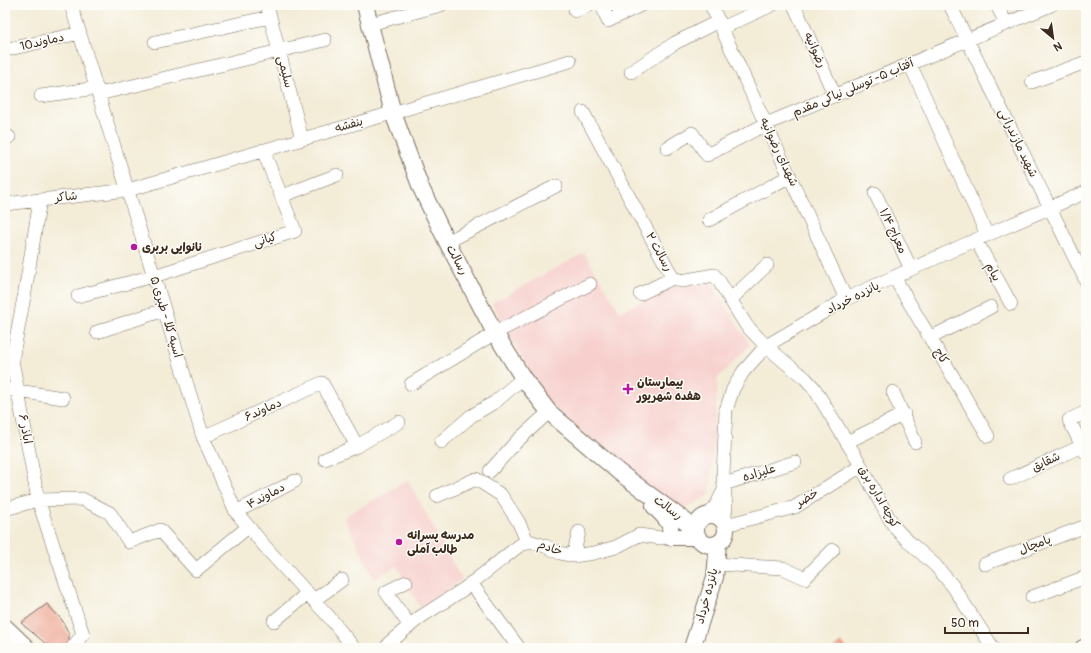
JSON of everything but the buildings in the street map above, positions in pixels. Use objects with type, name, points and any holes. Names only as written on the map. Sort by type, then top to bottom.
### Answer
[{"type":"main road","name":"رسالت","points":[[365,5],[393,113],[421,188],[447,242],[495,333],[523,378],[548,412],[620,473],[697,533]]},
{"type":"main road","name":"رسالت","points":[[620,473],[630,488],[653,506],[670,525],[671,532],[669,537]]},
{"type":"main road","points":[[709,515],[718,516],[725,523],[725,535],[718,543],[711,545],[704,543],[697,533],[700,519],[709,515]]},
{"type":"main road","name":"خادم","points":[[669,537],[697,533]]},
{"type":"main road","name":"پانزده خرداد","points":[[692,648],[715,576],[718,543]]},
{"type":"main road","points":[[5,627],[27,648]]},
{"type":"main road","points":[[5,638],[16,648]]},
{"type":"street","name":"اسپه کلا - طبری ۵","points":[[71,5],[203,437],[236,512],[330,618],[354,648]]},
{"type":"street","points":[[370,24],[441,5]]},
{"type":"street","points":[[575,11],[588,5]]},
{"type":"street","points":[[602,5],[608,21],[641,5]]},
{"type":"street","name":"شهدای رضوانیه","points":[[711,5],[846,299]]},
{"type":"street","points":[[631,72],[675,43],[772,5]]},
{"type":"street","name":"رضوانیه","points":[[794,5],[835,96]]},
{"type":"street","name":"شهید مازندرانی","points":[[950,5],[1086,281]]},
{"type":"street","points":[[997,5],[1006,24]]},
{"type":"street","name":"آفتاب ۵- توسلی نیاکی مقدم","points":[[667,148],[692,133],[707,155],[766,124],[1051,5]]},
{"type":"street","points":[[155,42],[269,11]]},
{"type":"street","name":"سلیمی","points":[[269,11],[302,139]]},
{"type":"street","name":"دماوند10","points":[[5,50],[80,33]]},
{"type":"street","points":[[41,96],[98,91],[279,52],[325,40]]},
{"type":"street","name":"بنفشه","points":[[128,190],[570,61]]},
{"type":"street","points":[[1032,82],[1086,62]]},
{"type":"street","name":"پیام","points":[[910,64],[981,238],[1011,304]]},
{"type":"street","name":"رسالت ۲","points":[[582,112],[673,278],[682,281],[714,276],[719,281],[746,325],[766,346]]},
{"type":"street","name":"کیانی","points":[[154,276],[295,231],[263,150]]},
{"type":"street","points":[[282,196],[336,175]]},
{"type":"street","points":[[709,220],[790,176]]},
{"type":"street","points":[[447,242],[556,186]]},
{"type":"street","name":"شاکر","points":[[5,204],[128,190]]},
{"type":"street","name":"پانزده خرداد","points":[[725,523],[726,507],[724,487],[726,410],[733,389],[743,372],[766,346],[846,299],[1086,192]]},
{"type":"street","name":"معراج ۱/۴","points":[[875,193],[911,270]]},
{"type":"street","name":"اباذر ۶","points":[[40,200],[25,292],[9,352],[12,360],[11,390],[38,500],[84,634],[72,648]]},
{"type":"street","points":[[730,300],[767,264]]},
{"type":"street","points":[[78,296],[154,276]]},
{"type":"street","name":"کاج","points":[[894,277],[988,436]]},
{"type":"street","points":[[640,294],[673,278]]},
{"type":"street","points":[[411,384],[495,333],[590,284]]},
{"type":"street","points":[[930,338],[991,307]]},
{"type":"street","points":[[97,332],[164,310]]},
{"type":"street","name":"کوچه اداره برق","points":[[766,346],[805,378],[814,388],[847,442],[896,529],[935,565],[952,585],[993,648]]},
{"type":"street","points":[[441,442],[471,416],[495,402],[523,378]]},
{"type":"street","name":"دماوند۶","points":[[203,437],[322,383],[357,446]]},
{"type":"street","points":[[11,390],[63,398]]},
{"type":"street","points":[[893,392],[904,414],[915,442]]},
{"type":"street","points":[[490,471],[516,441],[548,412]]},
{"type":"street","points":[[1084,450],[1069,420],[1086,412]]},
{"type":"street","points":[[847,442],[904,414]]},
{"type":"street","points":[[325,459],[357,446],[400,422]]},
{"type":"street","name":"شقایق","points":[[1010,479],[1084,450]]},
{"type":"street","name":"علیزاده","points":[[724,487],[795,462]]},
{"type":"street","name":"خضر","points":[[725,523],[795,507],[860,466]]},
{"type":"street","points":[[437,496],[476,479],[502,495],[518,521],[528,543]]},
{"type":"street","name":"دماوند۴","points":[[236,512],[295,481]]},
{"type":"street","name":"پانزده خرداد","points":[[709,515],[717,504],[724,487]]},
{"type":"street","points":[[5,509],[38,500],[82,499],[110,513],[129,542],[160,530],[196,570],[248,527]]},
{"type":"street","name":"پامچال","points":[[985,564],[1086,526]]},
{"type":"street","points":[[573,556],[579,532]]},
{"type":"street","name":"خادم","points":[[386,648],[389,643],[410,626],[471,583],[520,545],[532,542],[560,553],[573,556],[594,553],[616,546],[639,536],[660,538],[669,537]]},
{"type":"street","points":[[716,564],[783,568],[805,578],[833,550]]},
{"type":"street","points":[[1032,597],[1086,578]]},
{"type":"street","points":[[274,621],[311,597],[342,580]]},
{"type":"street","points":[[406,582],[386,592],[410,626]]},
{"type":"street","points":[[471,583],[519,648]]},
{"type":"shaded area","name":"بیمارستان هفده شهریور","points":[[584,253],[620,312],[671,287],[711,283],[750,345],[718,378],[710,495],[676,513],[545,401],[492,303]]},
{"type":"shaded area","name":"مدرسه پسرانه طالب آملی","points":[[408,480],[462,580],[420,607],[397,566],[374,579],[344,517]]},
{"type":"place","name":"نانوایی بربری","points":[[134,247]]},
{"type":"place","name":"بیمارستان هفده شهریور","points":[[628,389]]},
{"type":"place","name":"مدرسه پسرانه طالب آملی","points":[[399,542]]}]
